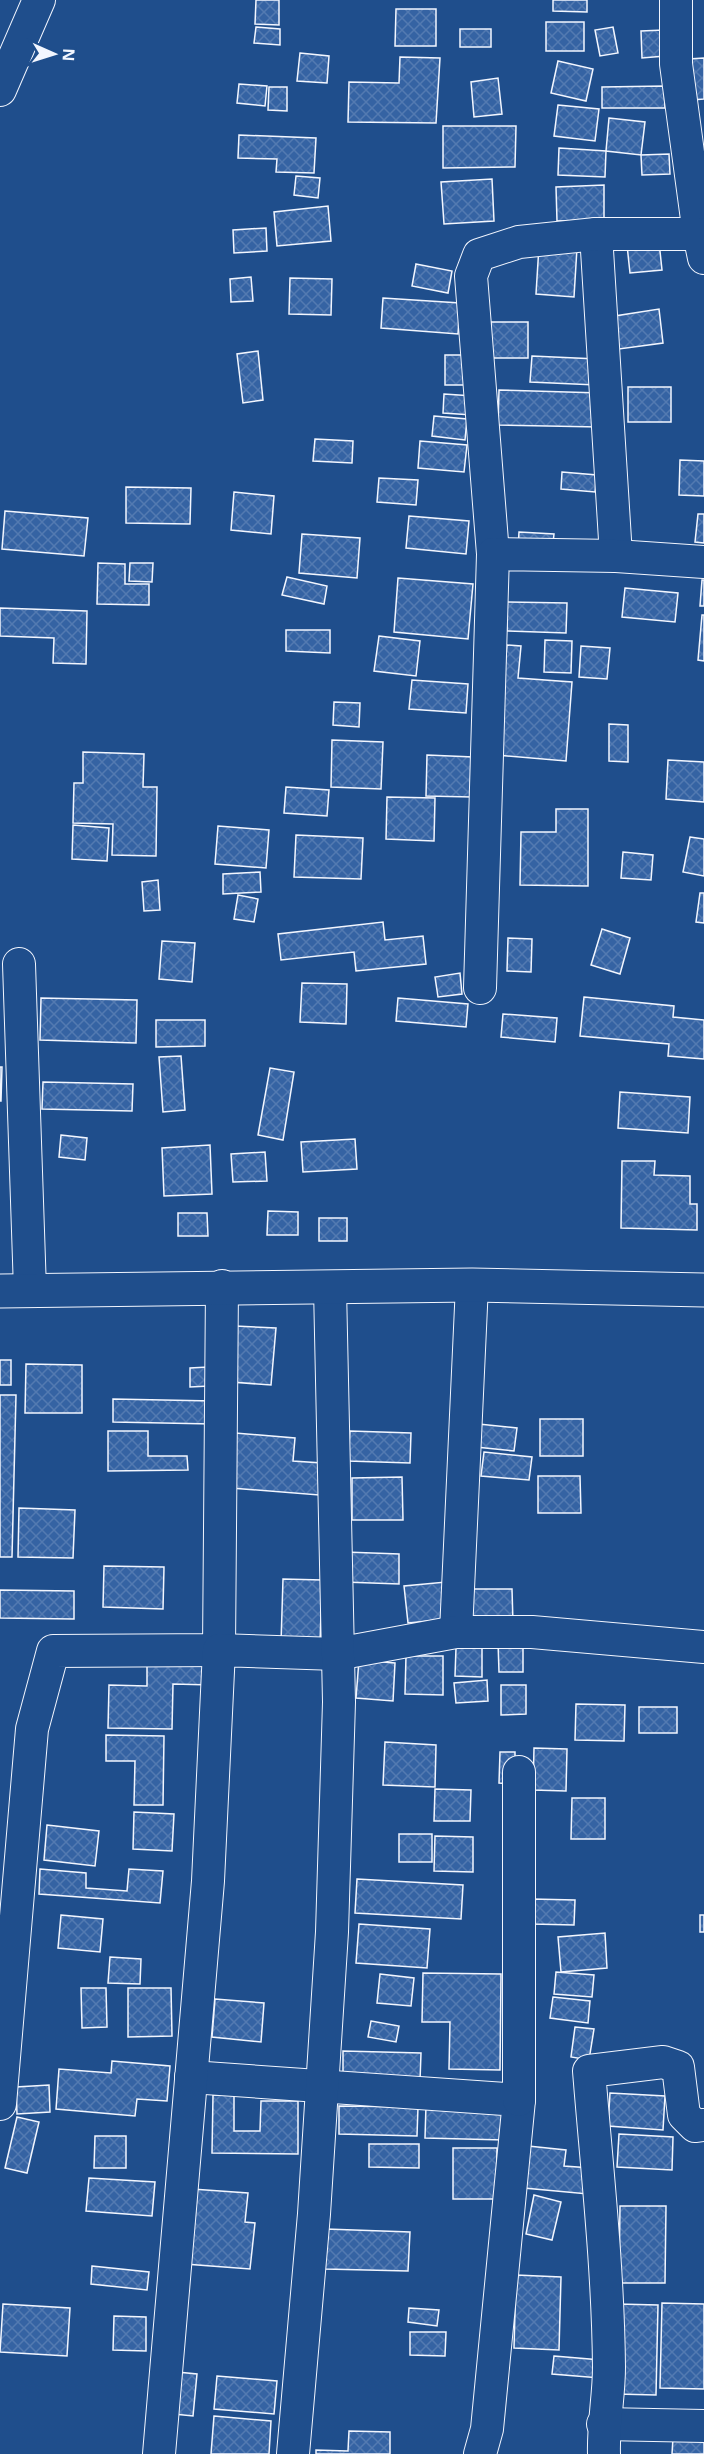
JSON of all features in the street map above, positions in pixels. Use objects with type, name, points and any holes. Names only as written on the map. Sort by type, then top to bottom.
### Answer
[{"type":"street","points":[[0,90],[39,0]]},
{"type":"street","points":[[480,988],[493,554],[471,276],[479,255],[519,242],[596,234],[701,246],[676,64],[676,0]]},
{"type":"street","points":[[596,234],[616,556]]},
{"type":"street","points":[[493,554],[616,556],[704,562]]},
{"type":"street","points":[[19,964],[15,1291],[222,1286],[330,1288],[472,1285],[704,1290]]},
{"type":"street","points":[[456,1632],[472,1285]]},
{"type":"street","points":[[159,2454],[208,1881],[219,1650],[222,1286]]},
{"type":"street","points":[[293,2454],[323,2087],[332,1920],[339,1702],[336,1654],[330,1288]]},
{"type":"street","points":[[0,2104],[32,1729],[53,1651],[219,1650],[336,1654],[456,1632],[532,1632],[704,1647]]},
{"type":"street","points":[[480,2454],[487,2429],[519,2100],[519,1772]]},
{"type":"street","points":[[704,2126],[695,2126],[684,2115],[678,2067],[663,2062],[589,2071],[606,2267],[609,2370],[604,2439],[704,2426]]},
{"type":"street","points":[[191,2077],[519,2100]]},
{"type":"building","points":[[256,0],[279,0],[279,25],[255,24]]},
{"type":"building","points":[[553,0],[587,0],[587,12],[553,11]]},
{"type":"building","points":[[396,9],[436,9],[436,46],[395,46]]},
{"type":"building","points":[[546,22],[584,22],[584,51],[546,51]]},
{"type":"building","points":[[256,27],[280,29],[280,45],[254,43]]},
{"type":"building","points":[[613,27],[618,53],[600,56],[595,30]]},
{"type":"building","points":[[460,29],[491,29],[491,47],[460,47]]},
{"type":"building","points":[[664,30],[665,56],[642,58],[641,31]]},
{"type":"building","points":[[300,53],[329,56],[327,83],[297,81]]},
{"type":"building","points":[[400,57],[440,58],[436,123],[348,122],[349,82],[399,83]]},
{"type":"building","points":[[704,58],[704,99],[693,100],[689,59]]},
{"type":"building","points":[[558,61],[593,69],[586,101],[551,93]]},
{"type":"building","points":[[498,78],[502,114],[474,117],[471,82]]},
{"type":"building","points":[[239,84],[267,86],[265,106],[237,103]]},
{"type":"building","points":[[664,86],[665,108],[602,108],[602,87]]},
{"type":"building","points":[[269,87],[287,87],[287,111],[268,110]]},
{"type":"building","points":[[558,105],[599,109],[595,141],[554,136]]},
{"type":"building","points":[[609,118],[645,122],[641,155],[606,151]]},
{"type":"building","points":[[443,126],[516,126],[515,167],[443,168]]},
{"type":"building","points":[[239,135],[316,138],[314,173],[276,172],[277,159],[238,158]]},
{"type":"building","points":[[559,148],[606,151],[605,177],[558,175]]},
{"type":"building","points":[[669,154],[670,174],[642,175],[641,155]]},
{"type":"building","points":[[296,176],[320,178],[318,198],[294,195]]},
{"type":"building","points":[[492,179],[494,221],[444,224],[441,182]]},
{"type":"building","points":[[604,185],[604,220],[557,221],[556,187]]},
{"type":"building","points":[[328,206],[331,241],[277,246],[274,212]]},
{"type":"building","points":[[266,228],[267,251],[234,253],[233,230]]},
{"type":"building","points":[[659,242],[662,270],[630,273],[627,245]]},
{"type":"building","points":[[539,246],[577,248],[574,297],[536,294]]},
{"type":"building","points":[[416,264],[452,271],[448,293],[412,286]]},
{"type":"building","points":[[251,277],[253,301],[231,302],[230,279]]},
{"type":"building","points":[[290,278],[332,279],[331,315],[289,314]]},
{"type":"building","points":[[383,298],[460,303],[458,334],[381,328]]},
{"type":"building","points":[[659,309],[663,343],[619,349],[615,316]]},
{"type":"building","points":[[491,322],[528,322],[528,358],[491,358]]},
{"type":"building","points":[[258,351],[263,400],[243,403],[237,354]]},
{"type":"building","points":[[445,355],[470,355],[470,385],[445,385]]},
{"type":"building","points":[[532,356],[597,359],[596,385],[530,382]]},
{"type":"building","points":[[628,387],[671,387],[671,422],[628,422]]},
{"type":"building","points":[[499,390],[600,393],[599,427],[498,425]]},
{"type":"building","points":[[444,394],[473,396],[472,415],[443,413]]},
{"type":"building","points":[[434,416],[467,419],[465,440],[432,436]]},
{"type":"building","points":[[315,439],[353,441],[352,463],[313,461]]},
{"type":"building","points":[[420,441],[467,445],[464,472],[418,468]]},
{"type":"building","points":[[680,460],[704,461],[704,496],[679,495]]},
{"type":"building","points":[[562,472],[597,475],[595,492],[561,489]]},
{"type":"building","points":[[379,478],[418,480],[416,505],[377,502]]},
{"type":"building","points":[[126,487],[191,488],[190,524],[126,523]]},
{"type":"building","points":[[234,492],[274,496],[271,534],[231,530]]},
{"type":"building","points":[[5,511],[88,518],[84,556],[2,549]]},
{"type":"building","points":[[698,514],[704,514],[704,543],[695,542]]},
{"type":"building","points":[[409,516],[469,521],[466,554],[406,548]]},
{"type":"building","points":[[519,532],[554,534],[552,552],[518,549]]},
{"type":"building","points":[[302,534],[360,538],[357,578],[299,573]]},
{"type":"building","points":[[98,563],[125,564],[125,584],[149,584],[149,605],[97,604]]},
{"type":"building","points":[[130,563],[153,563],[152,582],[129,581]]},
{"type":"building","points":[[287,577],[327,586],[324,604],[282,595]]},
{"type":"building","points":[[398,578],[473,584],[468,639],[394,632]]},
{"type":"building","points":[[702,580],[704,580],[704,606],[700,606]]},
{"type":"building","points":[[625,588],[678,593],[675,622],[622,617]]},
{"type":"building","points":[[507,602],[567,603],[566,633],[507,631]]},
{"type":"building","points":[[0,608],[87,611],[86,664],[53,663],[54,638],[0,636]]},
{"type":"building","points":[[702,615],[704,615],[704,661],[698,660]]},
{"type":"building","points":[[286,630],[330,630],[330,653],[286,651]]},
{"type":"building","points":[[379,636],[420,641],[416,676],[374,671]]},
{"type":"building","points":[[545,640],[572,641],[571,673],[544,672]]},
{"type":"building","points":[[507,645],[521,646],[518,678],[572,682],[566,761],[497,755]]},
{"type":"building","points":[[581,646],[610,648],[607,679],[579,677]]},
{"type":"building","points":[[412,680],[468,684],[466,713],[409,709]]},
{"type":"building","points":[[334,702],[360,703],[359,727],[333,725]]},
{"type":"building","points":[[609,724],[628,725],[628,762],[609,761]]},
{"type":"building","points":[[332,740],[383,742],[381,789],[331,787]]},
{"type":"building","points":[[83,752],[144,754],[143,787],[157,787],[156,856],[112,855],[113,824],[73,823],[74,783],[83,783]]},
{"type":"building","points":[[427,755],[473,757],[472,797],[426,796]]},
{"type":"building","points":[[668,760],[704,762],[704,802],[666,799]]},
{"type":"building","points":[[286,787],[329,790],[327,816],[284,813]]},
{"type":"building","points":[[387,797],[435,798],[434,841],[386,839]]},
{"type":"building","points":[[556,809],[588,809],[588,886],[520,885],[521,832],[556,832]]},
{"type":"building","points":[[73,825],[109,828],[107,861],[72,859]]},
{"type":"building","points":[[218,826],[269,830],[266,868],[215,864]]},
{"type":"building","points":[[296,835],[363,838],[361,879],[294,877]]},
{"type":"building","points":[[690,837],[704,839],[704,876],[683,872]]},
{"type":"building","points":[[623,852],[653,855],[651,880],[621,878]]},
{"type":"building","points":[[260,872],[261,892],[223,894],[223,874]]},
{"type":"building","points":[[158,880],[160,910],[144,911],[142,882]]},
{"type":"building","points":[[700,893],[704,893],[704,923],[696,922]]},
{"type":"building","points":[[238,895],[258,899],[254,922],[234,919]]},
{"type":"building","points":[[383,922],[385,940],[423,936],[426,964],[356,971],[354,952],[281,960],[278,934]]},
{"type":"building","points":[[602,929],[630,938],[620,974],[591,965]]},
{"type":"building","points":[[508,938],[532,939],[531,972],[507,971]]},
{"type":"building","points":[[162,941],[195,943],[192,982],[159,979]]},
{"type":"building","points":[[460,973],[462,994],[438,997],[435,977]]},
{"type":"building","points":[[302,983],[347,984],[346,1024],[300,1022]]},
{"type":"building","points":[[584,997],[674,1006],[673,1017],[704,1020],[704,1059],[668,1056],[669,1044],[580,1036]]},
{"type":"building","points":[[41,998],[137,1000],[136,1043],[40,1040]]},
{"type":"building","points":[[398,998],[468,1004],[466,1027],[396,1021]]},
{"type":"building","points":[[503,1014],[557,1018],[555,1042],[501,1037]]},
{"type":"building","points":[[156,1020],[205,1020],[205,1046],[156,1047]]},
{"type":"building","points":[[181,1056],[185,1110],[163,1112],[159,1057]]},
{"type":"building","points":[[0,1067],[2,1067],[1,1101],[0,1101]]},
{"type":"building","points":[[270,1068],[294,1072],[283,1140],[258,1135]]},
{"type":"building","points":[[43,1082],[133,1084],[132,1111],[42,1109]]},
{"type":"building","points":[[620,1092],[690,1097],[688,1133],[618,1128]]},
{"type":"building","points":[[61,1135],[87,1138],[85,1160],[59,1157]]},
{"type":"building","points":[[355,1139],[357,1169],[303,1172],[301,1142]]},
{"type":"building","points":[[210,1145],[212,1194],[164,1196],[162,1148]]},
{"type":"building","points":[[265,1152],[267,1181],[233,1182],[231,1154]]},
{"type":"building","points":[[622,1161],[655,1161],[654,1175],[690,1176],[690,1204],[697,1204],[697,1230],[621,1228]]},
{"type":"building","points":[[268,1211],[298,1212],[298,1235],[267,1235]]},
{"type":"building","points":[[178,1213],[207,1213],[208,1236],[178,1236]]},
{"type":"building","points":[[319,1218],[347,1218],[347,1241],[319,1241]]},
{"type":"building","points":[[235,1326],[276,1328],[271,1385],[231,1382]]},
{"type":"building","points":[[0,1360],[11,1360],[11,1385],[0,1385]]},
{"type":"building","points":[[26,1364],[82,1365],[82,1413],[25,1413]]},
{"type":"building","points":[[208,1367],[209,1386],[190,1387],[190,1368]]},
{"type":"building","points":[[0,1395],[16,1395],[12,1557],[0,1557]]},
{"type":"building","points":[[113,1399],[213,1401],[212,1424],[113,1422]]},
{"type":"building","points":[[540,1419],[583,1419],[583,1456],[540,1456]]},
{"type":"building","points":[[469,1423],[517,1428],[514,1451],[466,1446]]},
{"type":"building","points":[[108,1431],[148,1431],[148,1456],[187,1456],[188,1470],[108,1471]]},
{"type":"building","points":[[350,1431],[411,1433],[410,1463],[348,1461]]},
{"type":"building","points":[[235,1433],[295,1438],[293,1461],[322,1463],[319,1495],[231,1488]]},
{"type":"building","points":[[484,1452],[532,1457],[529,1480],[481,1476]]},
{"type":"building","points":[[538,1476],[580,1476],[581,1513],[538,1513]]},
{"type":"building","points":[[402,1477],[403,1520],[352,1520],[352,1478]]},
{"type":"building","points":[[19,1508],[75,1510],[73,1558],[18,1557]]},
{"type":"building","points":[[345,1552],[399,1554],[399,1584],[344,1582]]},
{"type":"building","points":[[104,1566],[164,1567],[163,1609],[103,1607]]},
{"type":"building","points":[[283,1579],[322,1580],[320,1644],[281,1643]]},
{"type":"building","points":[[446,1582],[449,1619],[408,1623],[404,1586]]},
{"type":"building","points":[[468,1589],[512,1589],[513,1623],[468,1624]]},
{"type":"building","points":[[0,1590],[74,1591],[74,1619],[0,1618]]},
{"type":"building","points":[[498,1642],[523,1642],[523,1672],[499,1672]]},
{"type":"building","points":[[456,1648],[482,1648],[482,1677],[455,1676]]},
{"type":"building","points":[[147,1654],[212,1655],[211,1685],[173,1684],[172,1729],[108,1728],[109,1685],[147,1686]]},
{"type":"building","points":[[406,1656],[443,1656],[443,1695],[405,1694]]},
{"type":"building","points":[[359,1660],[395,1663],[393,1701],[356,1698]]},
{"type":"building","points":[[487,1680],[488,1701],[456,1703],[454,1683]]},
{"type":"building","points":[[501,1685],[526,1685],[526,1714],[501,1715]]},
{"type":"building","points":[[576,1704],[625,1705],[624,1741],[575,1740]]},
{"type":"building","points":[[639,1707],[677,1707],[677,1733],[639,1733]]},
{"type":"building","points":[[106,1735],[164,1736],[163,1805],[134,1805],[135,1761],[106,1761]]},
{"type":"building","points":[[385,1742],[436,1745],[435,1787],[383,1785]]},
{"type":"building","points":[[534,1748],[567,1749],[566,1791],[533,1790]]},
{"type":"building","points":[[500,1752],[515,1752],[515,1784],[499,1783]]},
{"type":"building","points":[[435,1789],[471,1790],[470,1821],[434,1821]]},
{"type":"building","points":[[572,1798],[605,1798],[605,1839],[571,1839]]},
{"type":"building","points":[[134,1812],[174,1814],[172,1851],[133,1849]]},
{"type":"building","points":[[47,1825],[99,1831],[95,1866],[44,1860]]},
{"type":"building","points":[[399,1834],[432,1834],[432,1862],[399,1862]]},
{"type":"building","points":[[435,1836],[473,1837],[473,1872],[434,1871]]},
{"type":"building","points":[[40,1869],[86,1873],[86,1888],[127,1891],[129,1869],[163,1871],[160,1903],[39,1894]]},
{"type":"building","points":[[357,1879],[463,1885],[461,1919],[355,1913]]},
{"type":"building","points":[[532,1899],[575,1900],[574,1925],[532,1924]]},
{"type":"building","points":[[61,1915],[103,1919],[100,1952],[58,1948]]},
{"type":"building","points":[[700,1915],[704,1915],[704,1932],[700,1932]]},
{"type":"building","points":[[359,1924],[430,1929],[427,1968],[356,1963]]},
{"type":"building","points":[[605,1933],[607,1968],[561,1972],[558,1937]]},
{"type":"building","points":[[110,1957],[141,1959],[140,1984],[108,1983]]},
{"type":"building","points":[[556,1972],[594,1975],[592,1997],[554,1994]]},
{"type":"building","points":[[423,1973],[501,1974],[500,2070],[449,2069],[450,2022],[422,2022]]},
{"type":"building","points":[[380,1974],[414,1978],[411,2006],[377,2003]]},
{"type":"building","points":[[81,1988],[106,1988],[107,2027],[82,2028]]},
{"type":"building","points":[[128,1988],[171,1988],[172,2036],[128,2037]]},
{"type":"building","points":[[553,1997],[590,2001],[588,2023],[550,2018]]},
{"type":"building","points":[[215,1999],[264,2003],[261,2042],[212,2037]]},
{"type":"building","points":[[371,2021],[399,2026],[396,2042],[368,2037]]},
{"type":"building","points":[[575,2027],[594,2029],[589,2060],[571,2057]]},
{"type":"building","points":[[343,2051],[421,2053],[420,2081],[343,2080]]},
{"type":"building","points":[[112,2061],[170,2066],[167,2101],[137,2099],[135,2116],[56,2109],[59,2069],[111,2073]]},
{"type":"building","points":[[49,2085],[50,2112],[17,2114],[16,2087]]},
{"type":"building","points":[[610,2093],[665,2096],[663,2130],[608,2126]]},
{"type":"building","points":[[213,2095],[234,2095],[234,2131],[260,2131],[261,2101],[298,2101],[298,2154],[212,2153]]},
{"type":"building","points":[[426,2105],[505,2106],[504,2140],[425,2138]]},
{"type":"building","points":[[339,2106],[418,2107],[417,2136],[339,2134]]},
{"type":"building","points":[[17,2117],[39,2122],[27,2173],[5,2168]]},
{"type":"building","points":[[619,2134],[673,2137],[672,2170],[617,2167]]},
{"type":"building","points":[[95,2136],[126,2136],[126,2168],[94,2168]]},
{"type":"building","points":[[369,2144],[419,2144],[419,2168],[369,2167]]},
{"type":"building","points":[[528,2146],[566,2150],[564,2166],[591,2168],[588,2194],[524,2188]]},
{"type":"building","points":[[453,2148],[497,2148],[496,2199],[453,2199]]},
{"type":"building","points":[[89,2178],[155,2182],[152,2216],[86,2211]]},
{"type":"building","points":[[192,2189],[248,2193],[245,2222],[255,2223],[250,2269],[185,2264]]},
{"type":"building","points":[[534,2195],[561,2202],[552,2240],[526,2234]]},
{"type":"building","points":[[620,2206],[666,2206],[665,2283],[619,2283]]},
{"type":"building","points":[[326,2229],[410,2232],[408,2271],[325,2269]]},
{"type":"building","points":[[92,2266],[149,2272],[147,2290],[91,2284]]},
{"type":"building","points":[[516,2275],[561,2277],[559,2350],[514,2348]]},
{"type":"building","points":[[662,2303],[704,2304],[704,2389],[660,2388]]},
{"type":"building","points":[[3,2304],[70,2308],[67,2356],[0,2352]]},
{"type":"building","points":[[617,2304],[658,2305],[656,2395],[616,2394]]},
{"type":"building","points":[[409,2308],[439,2310],[437,2326],[408,2322]]},
{"type":"building","points":[[114,2316],[146,2317],[146,2351],[113,2350]]},
{"type":"building","points":[[410,2332],[446,2332],[445,2356],[410,2355]]},
{"type":"building","points":[[554,2356],[601,2360],[600,2378],[552,2374]]},
{"type":"building","points":[[167,2371],[197,2374],[193,2416],[164,2413]]},
{"type":"building","points":[[217,2376],[277,2381],[274,2414],[214,2409]]},
{"type":"building","points":[[214,2416],[271,2421],[269,2454],[211,2454]]},
{"type":"building","points":[[349,2431],[390,2432],[390,2454],[316,2454],[316,2450],[348,2451]]},
{"type":"building","points":[[673,2438],[704,2441],[704,2454],[672,2454]]}]
